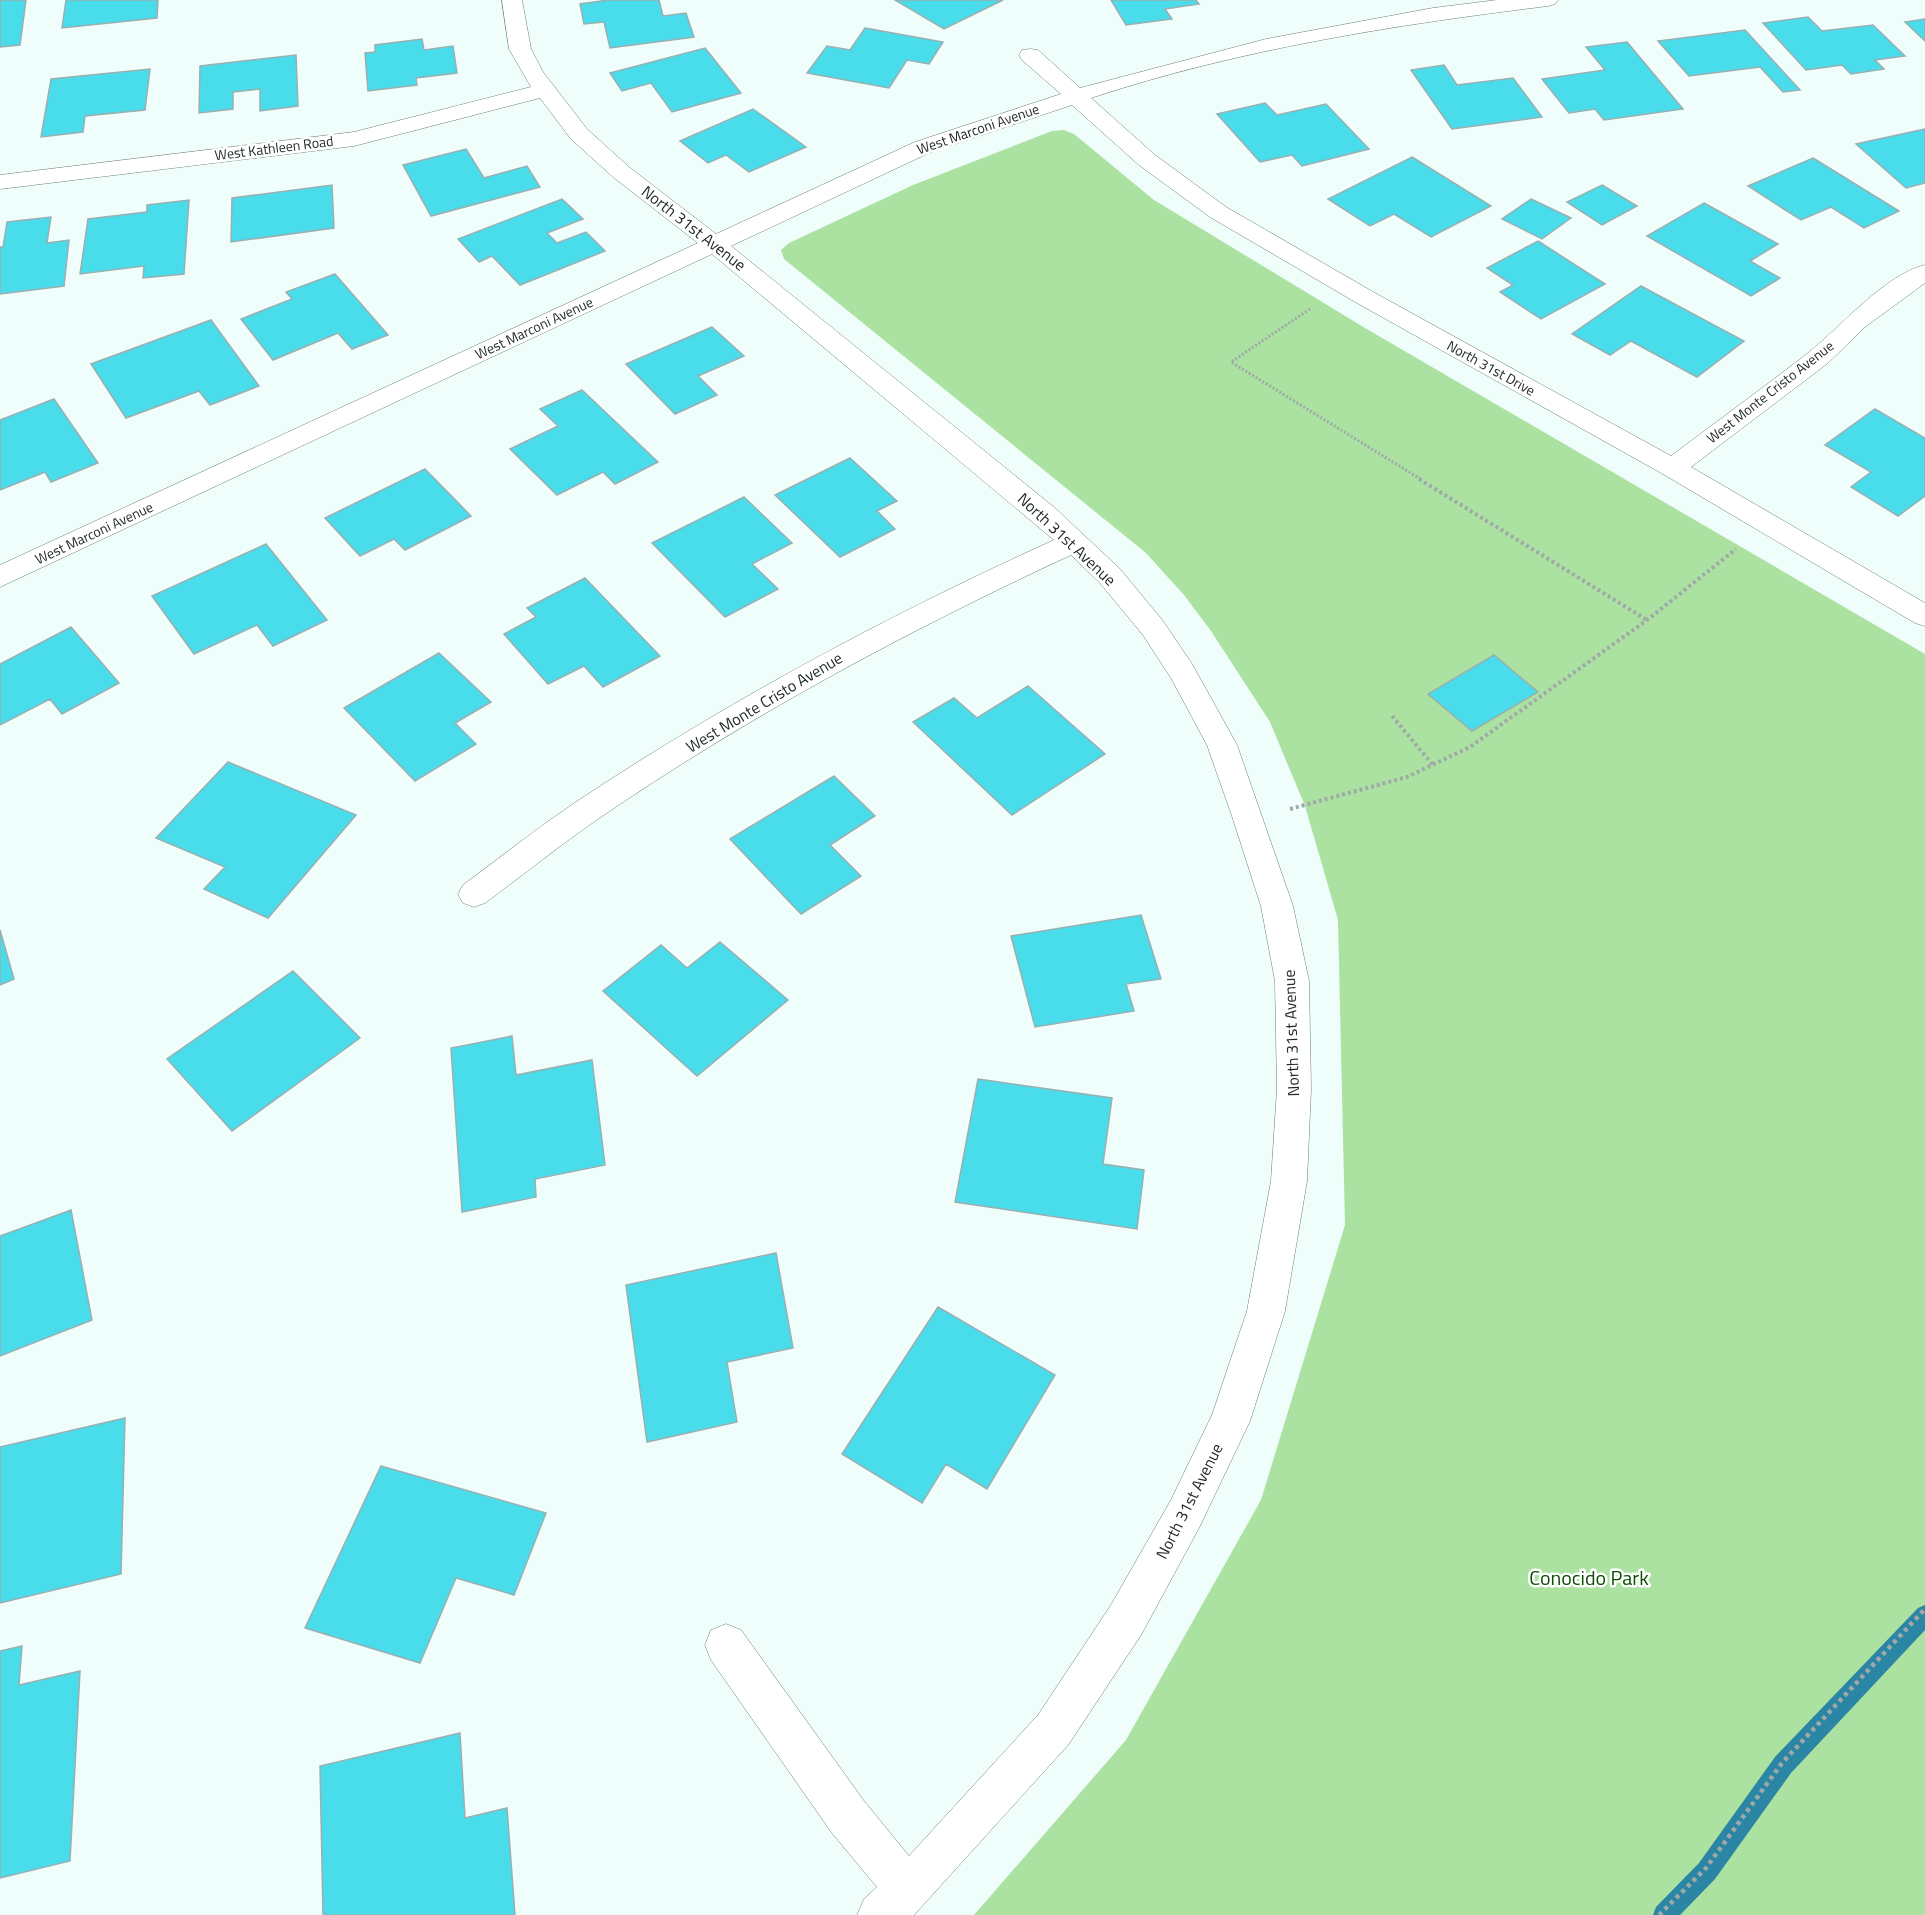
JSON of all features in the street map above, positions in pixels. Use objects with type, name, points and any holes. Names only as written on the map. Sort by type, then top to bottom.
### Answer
[{"type":"street","name":"North 31st Avenue","points":[[512,0],[520,49],[544,90],[579,134],[604,157],[715,244],[1045,515],[1110,576],[1153,628],[1182,672],[1222,745],[1277,906],[1292,981],[1294,1089],[1289,1181],[1266,1311],[1230,1421],[1185,1514],[1126,1620],[1053,1730],[894,1902],[848,1817],[726,1645]]},
{"type":"street","name":"West Marconi Avenue","points":[[0,577],[923,147],[1076,95],[1197,61],[1266,45],[1433,14],[1548,0]]},
{"type":"street","points":[[1030,55],[1076,95]]},
{"type":"street","name":"West Kathleen Road","points":[[0,182],[354,139],[544,90]]},
{"type":"street","name":"North 31st Drive","points":[[1076,95],[1147,160],[1210,207],[1345,286],[1672,468],[1925,616]]},
{"type":"street","name":"West Monte Cristo Avenue","points":[[1672,468],[1819,357],[1856,322],[1925,272]]},
{"type":"street","name":"West Monte Cristo Avenue","points":[[474,894],[601,801],[788,686],[882,634],[1074,542]]},
{"type":"path","points":[[1345,286],[1231,362],[1647,620]]},
{"type":"path","points":[[1248,816],[1305,806],[1407,777],[1470,747],[1647,620],[1767,524]]},
{"type":"path","points":[[1392,716],[1433,765]]},
{"type":"path","points":[[1659,1915],[1706,1869],[1782,1763],[1925,1610]]},
{"type":"green space","name":"Conocido Park","points":[[1064,130],[1074,134],[1154,200],[1365,328],[1925,654],[1925,1915],[974,1915],[1126,1740],[1261,1500],[1345,1225],[1338,920],[1305,806],[1270,722],[1211,631],[1184,595],[1146,553],[784,259],[781,250],[789,243],[913,185],[1052,131]]},
{"type":"building","points":[[0,0],[26,0],[20,45],[0,47]]},
{"type":"building","points":[[66,0],[158,0],[157,18],[62,28]]},
{"type":"building","points":[[608,0],[659,0],[663,16],[686,13],[694,37],[610,48],[604,22],[584,24],[580,4]]},
{"type":"building","points":[[895,0],[1003,0],[944,29]]},
{"type":"building","points":[[1111,0],[1196,0],[1199,4],[1165,9],[1172,19],[1126,25]]},
{"type":"building","points":[[1808,17],[1822,31],[1873,25],[1905,56],[1875,60],[1884,69],[1851,74],[1842,65],[1806,70],[1763,23]]},
{"type":"building","points":[[1925,19],[1925,41],[1905,22]]},
{"type":"building","points":[[865,28],[943,42],[929,64],[907,60],[889,88],[807,73],[827,46],[850,50]]},
{"type":"building","points":[[1745,30],[1800,90],[1783,92],[1760,67],[1689,76],[1658,41]]},
{"type":"building","points":[[422,39],[424,50],[453,46],[457,73],[416,78],[417,85],[368,91],[365,53],[375,52],[375,45]]},
{"type":"building","points":[[1627,42],[1683,109],[1604,120],[1595,109],[1569,113],[1542,79],[1605,70],[1586,47]]},
{"type":"building","points":[[705,48],[741,93],[672,112],[651,83],[622,91],[610,73]]},
{"type":"building","points":[[296,55],[298,106],[260,111],[260,89],[233,92],[233,109],[199,113],[200,66]]},
{"type":"building","points":[[1444,65],[1457,85],[1513,78],[1542,117],[1452,129],[1411,70]]},
{"type":"building","points":[[150,69],[145,110],[85,116],[83,132],[41,137],[51,79]]},
{"type":"building","points":[[1265,103],[1277,115],[1326,104],[1369,149],[1302,166],[1292,155],[1260,162],[1217,114]]},
{"type":"building","points":[[753,109],[806,147],[749,172],[726,155],[708,163],[680,141]]},
{"type":"building","points":[[1925,129],[1925,183],[1906,188],[1856,144]]},
{"type":"building","points":[[466,149],[484,178],[527,166],[540,187],[431,216],[403,165]]},
{"type":"building","points":[[1412,157],[1491,206],[1431,237],[1394,214],[1370,226],[1328,199]]},
{"type":"building","points":[[1813,158],[1899,211],[1864,228],[1831,207],[1801,220],[1748,186]]},
{"type":"building","points":[[332,185],[334,228],[231,242],[232,198]]},
{"type":"building","points":[[1602,185],[1637,206],[1602,225],[1567,202]]},
{"type":"building","points":[[562,199],[583,219],[547,233],[557,243],[586,232],[605,251],[520,285],[492,256],[479,262],[458,239]]},
{"type":"building","points":[[1531,199],[1571,218],[1542,239],[1502,219]]},
{"type":"building","points":[[189,200],[184,274],[143,278],[144,266],[80,274],[88,219],[147,212],[147,205]]},
{"type":"building","points":[[1704,203],[1778,244],[1750,261],[1780,278],[1751,296],[1647,236]]},
{"type":"building","points":[[51,217],[47,243],[69,240],[64,286],[0,294],[0,247],[3,247],[7,222]]},
{"type":"building","points":[[1538,241],[1605,284],[1541,319],[1500,292],[1513,285],[1487,268]]},
{"type":"building","points":[[335,274],[388,335],[352,349],[338,333],[273,360],[241,319],[292,299],[286,292]]},
{"type":"building","points":[[1641,286],[1744,341],[1697,377],[1631,341],[1610,355],[1572,334]]},
{"type":"building","points":[[211,320],[259,386],[210,405],[199,391],[126,418],[91,364]]},
{"type":"building","points":[[712,327],[744,356],[698,376],[717,395],[675,414],[626,364]]},
{"type":"building","points":[[582,390],[658,462],[615,484],[603,472],[557,495],[510,449],[558,426],[540,409]]},
{"type":"building","points":[[54,399],[98,463],[51,482],[45,472],[0,490],[0,420]]},
{"type":"building","points":[[1875,409],[1925,438],[1925,496],[1898,516],[1851,487],[1871,472],[1825,445]]},
{"type":"building","points":[[850,458],[897,501],[877,511],[895,529],[840,557],[775,495]]},
{"type":"building","points":[[425,469],[471,516],[405,550],[394,539],[360,556],[325,518]]},
{"type":"building","points":[[744,497],[792,543],[752,564],[778,589],[725,617],[652,543]]},
{"type":"building","points":[[266,544],[327,620],[273,646],[257,625],[194,654],[152,596]]},
{"type":"building","points":[[585,578],[660,656],[603,687],[584,666],[548,684],[504,634],[536,617],[527,608]]},
{"type":"building","points":[[71,627],[119,683],[62,714],[50,699],[0,725],[0,664]]},
{"type":"building","points":[[439,653],[491,702],[455,723],[476,744],[415,781],[344,708]]},
{"type":"building","points":[[1494,655],[1538,692],[1472,731],[1428,694]]},
{"type":"building","points":[[1028,686],[1105,754],[1012,815],[913,722],[954,698],[977,718]]},
{"type":"building","points":[[228,762],[356,815],[268,918],[204,889],[225,867],[156,838]]},
{"type":"building","points":[[834,776],[875,816],[830,845],[861,876],[801,914],[730,839]]},
{"type":"building","points":[[1141,915],[1161,979],[1126,984],[1134,1011],[1035,1027],[1011,936]]},
{"type":"building","points":[[0,930],[14,979],[0,985]]},
{"type":"building","points":[[720,942],[788,1000],[697,1076],[603,991],[661,945],[687,968]]},
{"type":"building","points":[[293,971],[360,1038],[232,1131],[167,1059]]},
{"type":"building","points":[[512,1036],[516,1075],[592,1060],[605,1165],[535,1179],[536,1197],[462,1212],[451,1048]]},
{"type":"building","points":[[978,1079],[1112,1098],[1103,1164],[1144,1170],[1137,1229],[955,1202]]},
{"type":"building","points":[[71,1210],[92,1320],[0,1356],[0,1236]]},
{"type":"building","points":[[776,1253],[793,1348],[727,1362],[737,1422],[647,1442],[626,1285]]},
{"type":"building","points":[[938,1307],[1055,1375],[987,1489],[946,1464],[922,1503],[842,1454]]},
{"type":"building","points":[[125,1418],[121,1574],[0,1603],[0,1447]]},
{"type":"building","points":[[381,1466],[546,1513],[514,1595],[456,1578],[420,1663],[305,1628]]},
{"type":"building","points":[[22,1646],[19,1685],[80,1671],[70,1861],[0,1878],[0,1651]]},
{"type":"building","points":[[460,1733],[465,1818],[507,1808],[515,1915],[323,1915],[320,1766]]},
{"type":"waterway","points":[[1664,1915],[1707,1871],[1783,1765],[1925,1615]]}]
